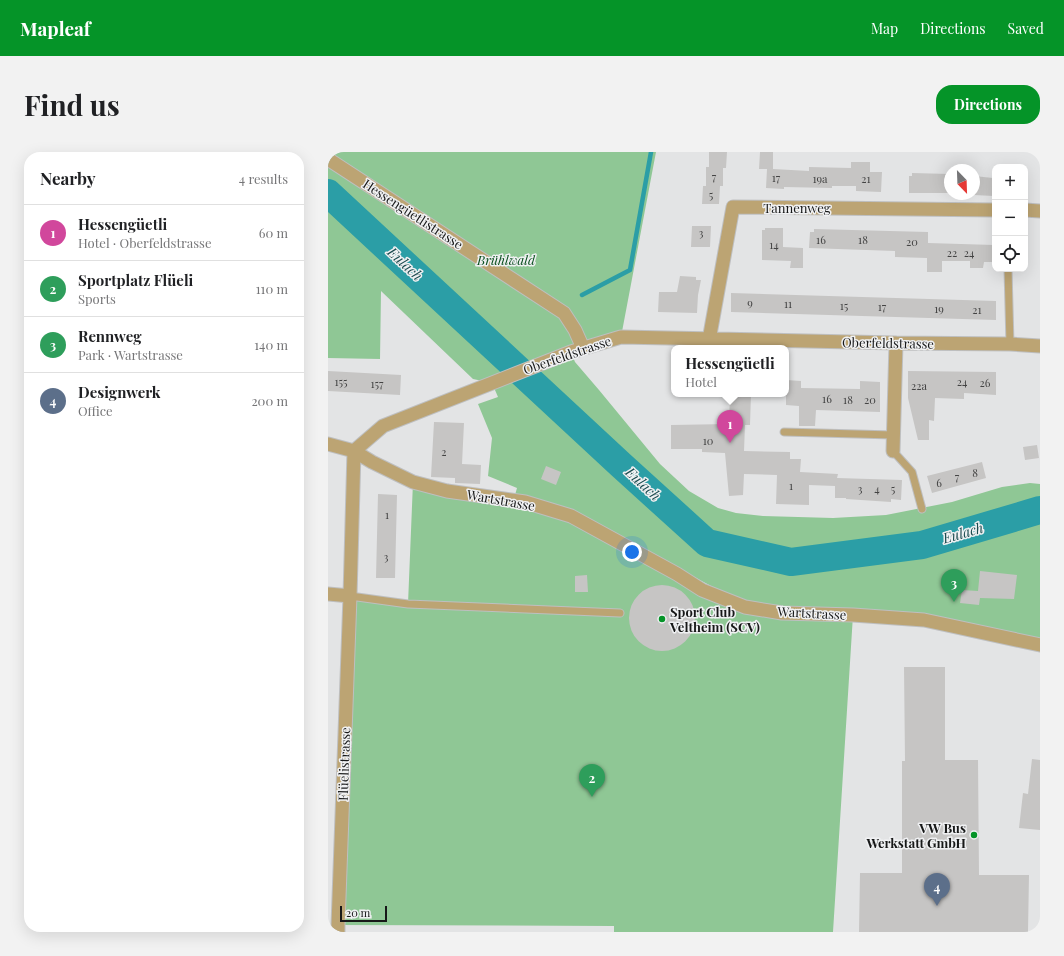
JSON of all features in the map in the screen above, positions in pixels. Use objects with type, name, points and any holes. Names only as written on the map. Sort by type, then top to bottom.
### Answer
[{"type":"street","name":"Hessengüetlistrasse","points":[[328,158],[564,313],[575,330],[583,348]]},
{"type":"street","name":"Tannenweg","points":[[709,340],[733,207],[992,210]]},
{"type":"street","points":[[1028,210],[1040,211]]},
{"type":"street","name":"Oberfeldstrasse","points":[[354,451],[382,426],[548,360],[621,337],[709,340],[1010,344],[1040,346]]},
{"type":"street","points":[[893,451],[896,343]]},
{"type":"street","name":"Wartstrasse","points":[[328,444],[354,451],[372,462],[413,482],[447,491],[525,502],[571,516],[677,574],[702,590],[745,607],[782,613],[853,615],[924,620],[1040,645]]},
{"type":"street","name":"Flüelistrasse","points":[[338,932],[354,451]]},
{"type":"street","points":[[328,594],[350,596]]},
{"type":"street","points":[[333,932],[338,932]]},
{"type":"lane","points":[[1008,272],[1010,344]]},
{"type":"lane","points":[[784,432],[893,435]]},
{"type":"lane","points":[[893,451],[912,472],[922,508]]},
{"type":"lane","points":[[350,596],[408,604],[620,613]]},
{"type":"green space","name":"Brühlwald","points":[[328,152],[656,152],[621,337],[571,352],[575,362],[660,464],[689,491],[718,508],[736,513],[763,516],[833,518],[886,515],[952,502],[1002,487],[1030,483],[1040,484],[1040,645],[956,626],[783,610],[748,602],[711,586],[577,514],[515,495],[517,488],[488,476],[492,438],[478,404],[498,397],[492,383],[473,379],[381,291],[380,359],[328,358]]},
{"type":"green space","points":[[413,482],[571,516],[745,607],[853,615],[833,932],[614,932],[614,926],[338,925],[350,596],[408,604]]},
{"type":"building","points":[[709,152],[727,152],[726,168],[723,168],[723,186],[720,186],[719,204],[702,204],[703,186],[706,186],[706,167],[709,167]]},
{"type":"building","points":[[760,152],[773,152],[773,169],[809,171],[809,167],[851,168],[851,162],[870,162],[870,172],[882,172],[881,192],[856,191],[856,186],[832,186],[832,188],[766,188],[767,169],[759,169]]},
{"type":"building","points":[[912,173],[944,174],[944,193],[909,193],[909,176],[912,176]]},
{"type":"building","points":[[980,177],[992,178],[992,196],[980,195]]},
{"type":"building","points":[[692,226],[711,226],[710,247],[691,247]]},
{"type":"building","points":[[765,228],[783,228],[783,247],[803,248],[803,268],[790,268],[791,261],[762,260],[762,230],[765,230]]},
{"type":"building","points":[[814,229],[928,232],[928,243],[992,245],[992,262],[984,262],[983,268],[970,268],[970,261],[942,261],[942,272],[927,272],[927,258],[895,257],[895,251],[809,248],[810,232],[814,232]]},
{"type":"building","points":[[680,276],[696,277],[696,280],[701,280],[697,313],[658,312],[659,292],[677,292]]},
{"type":"building","points":[[731,293],[996,301],[996,320],[731,312]]},
{"type":"building","points":[[328,371],[401,375],[400,395],[328,391]]},
{"type":"building","points":[[908,371],[996,372],[996,395],[964,393],[964,399],[935,398],[934,421],[929,420],[929,440],[918,440],[908,398]]},
{"type":"building","points":[[789,380],[801,381],[801,388],[860,389],[860,381],[880,382],[880,412],[816,410],[815,426],[799,426],[799,406],[786,405],[786,397],[789,397]]},
{"type":"building","points":[[730,397],[751,397],[750,425],[745,425],[744,451],[790,452],[790,459],[801,459],[800,472],[838,474],[837,478],[902,480],[901,500],[891,499],[891,502],[835,498],[835,486],[809,485],[809,505],[776,504],[777,475],[744,474],[743,495],[729,496],[725,453],[702,452],[702,449],[671,449],[671,425],[729,424]]},
{"type":"building","points":[[434,422],[464,423],[462,464],[481,465],[480,484],[455,483],[455,478],[431,477]]},
{"type":"building","points":[[1037,445],[1039,458],[1025,460],[1023,447]]},
{"type":"building","points":[[982,462],[986,478],[932,493],[927,476]]},
{"type":"building","points":[[546,466],[561,472],[556,485],[541,479]]},
{"type":"building","points":[[378,494],[397,495],[395,578],[376,578]]},
{"type":"building","points":[[980,571],[1017,575],[1014,599],[980,598],[979,605],[960,603],[962,590],[978,591]]},
{"type":"building","points":[[587,575],[588,592],[575,592],[575,576]]},
{"type":"building","name":"Sport Club Veltheim (SCV)","points":[[662,585],[674,588],[685,595],[692,606],[695,618],[692,630],[685,641],[674,648],[662,651],[650,648],[639,641],[632,630],[629,618],[632,606],[639,595],[650,588]]},
{"type":"building","points":[[904,667],[945,667],[945,760],[978,760],[979,875],[1029,875],[1028,932],[859,932],[860,873],[902,873],[902,761],[905,761]]},
{"type":"building","points":[[1032,759],[1040,760],[1040,830],[1019,828],[1023,793],[1028,794]]},
{"type":"waterway","points":[[582,295],[630,270],[651,152]]},
{"type":"waterway","name":"Eulach","points":[[328,193],[707,543],[791,562],[922,545],[1040,510]]},
{"type":"waterway","points":[[527,393],[539,389]]},
{"type":"place","name":"Hessengüetli","points":[[730,443]]},
{"type":"place","name":"Rennweg","points":[[954,602]]},
{"type":"place","name":"Sport Club Veltheim (SCV)","points":[[662,619]]},
{"type":"place","name":"Sportplatz Flüeli","points":[[592,797]]},
{"type":"place","name":"VW Bus Werkstatt GmbH","points":[[974,835]]},
{"type":"place","name":"Designwerk","points":[[937,906]]}]
